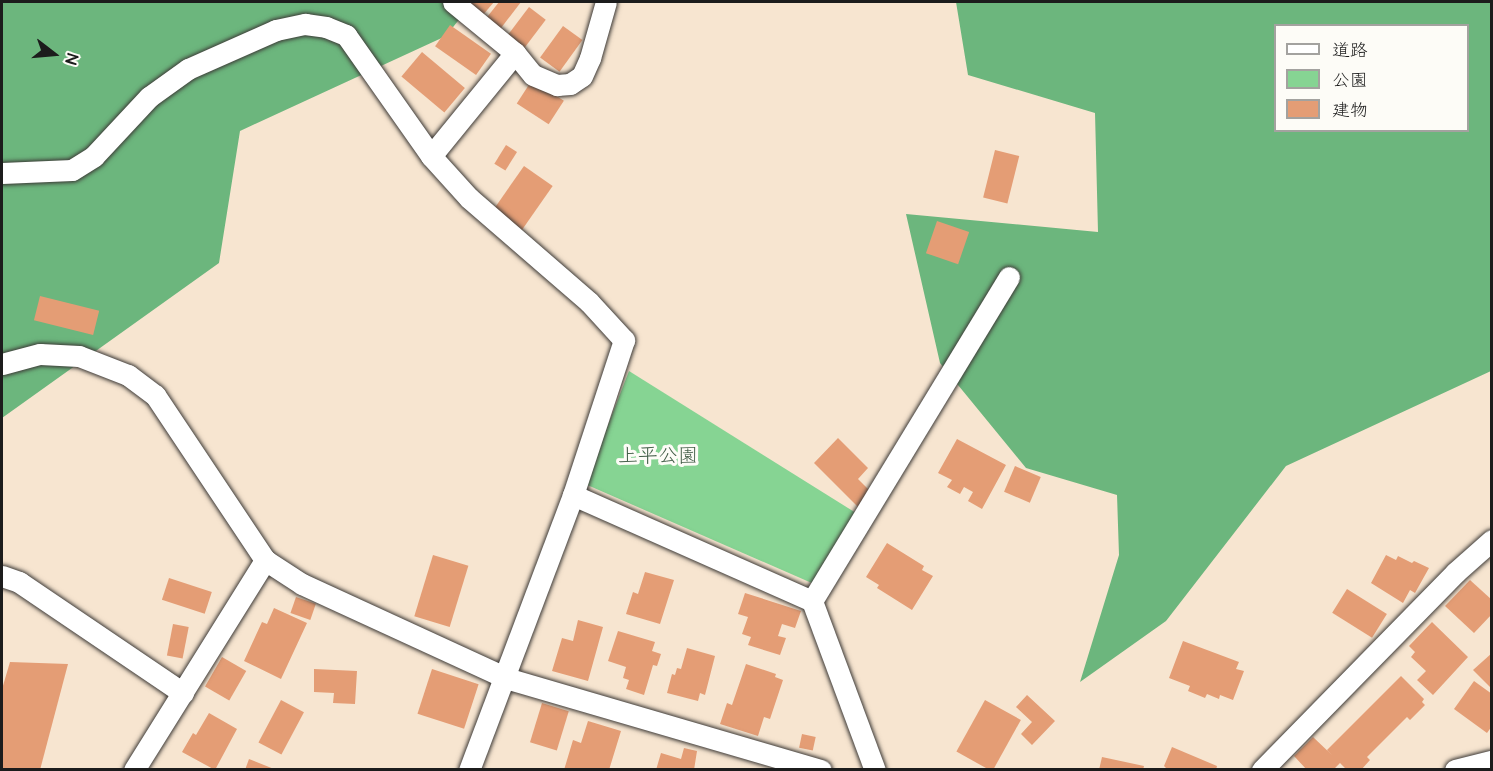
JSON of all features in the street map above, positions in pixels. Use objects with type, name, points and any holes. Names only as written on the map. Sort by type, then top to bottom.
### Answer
[{"type":"street","points":[[453,2],[515,53],[533,75],[557,85],[570,84],[582,76],[590,58],[606,2]]},
{"type":"street","points":[[2,173],[72,170],[94,156],[148,97],[188,69],[276,30],[305,24],[326,27],[346,35],[431,156],[469,198],[589,302],[624,340],[573,495],[506,678],[469,770]]},
{"type":"street","points":[[431,156],[515,53]]},
{"type":"street","points":[[812,601],[1009,277]]},
{"type":"street","points":[[2,364],[40,354],[79,356],[128,375],[155,394],[265,560],[302,584],[506,678],[821,770]]},
{"type":"street","points":[[573,495],[812,601],[874,770]]},
{"type":"street","points":[[1262,770],[1456,572],[1491,540]]},
{"type":"street","points":[[134,770],[265,560]]},
{"type":"street","points":[[2,576],[19,582],[183,693]]},
{"type":"street","points":[[1455,770],[1491,761]]},
{"type":"green space","points":[[2,2],[473,2],[446,36],[240,131],[219,263],[2,418]]},
{"type":"green space","points":[[956,2],[1491,2],[1491,371],[1286,466],[1166,621],[1080,682],[1119,555],[1117,495],[1026,468],[940,363],[906,214],[1098,232],[1095,113],[968,75]]},
{"type":"green space","name":"上平公園","points":[[629,371],[856,513],[814,584],[585,484]]},
{"type":"building","points":[[466,2],[494,2],[482,16]]},
{"type":"building","points":[[499,2],[521,2],[498,32],[484,21]]},
{"type":"building","points":[[529,7],[546,20],[522,51],[506,38]]},
{"type":"building","points":[[450,25],[491,54],[476,75],[435,46]]},
{"type":"building","points":[[563,26],[582,40],[559,72],[540,58]]},
{"type":"building","points":[[422,52],[465,88],[444,113],[401,77]]},
{"type":"building","points":[[532,80],[564,101],[549,124],[517,103]]},
{"type":"building","points":[[506,145],[517,152],[505,171],[494,164]]},
{"type":"building","points":[[995,150],[1019,156],[1007,204],[983,198]]},
{"type":"building","points":[[524,166],[553,186],[522,229],[494,209]]},
{"type":"building","points":[[937,221],[969,232],[958,264],[926,253]]},
{"type":"building","points":[[40,296],[99,311],[93,335],[34,320]]},
{"type":"building","points":[[838,438],[868,468],[858,479],[874,495],[860,509],[814,463]]},
{"type":"building","points":[[957,439],[1006,465],[982,509],[968,501],[973,492],[964,487],[960,494],[947,487],[952,480],[938,473]]},
{"type":"building","points":[[1015,466],[1041,477],[1030,503],[1004,492]]},
{"type":"building","points":[[887,543],[924,566],[922,570],[933,576],[912,610],[877,588],[879,585],[866,577]]},
{"type":"building","points":[[433,555],[468,566],[450,627],[414,616]]},
{"type":"building","points":[[1386,555],[1396,560],[1398,556],[1429,568],[1415,593],[1410,590],[1403,603],[1371,583]]},
{"type":"building","points":[[645,572],[674,580],[660,624],[626,614],[633,592],[638,594]]},
{"type":"building","points":[[169,578],[212,592],[205,614],[162,600]]},
{"type":"building","points":[[1470,580],[1492,600],[1492,614],[1474,633],[1445,606]]},
{"type":"building","points":[[1347,589],[1387,614],[1372,638],[1332,613]]},
{"type":"building","points":[[745,593],[801,611],[795,628],[782,624],[778,636],[786,638],[780,655],[748,645],[751,637],[742,634],[748,617],[738,614]]},
{"type":"building","points":[[296,597],[316,604],[310,620],[290,613]]},
{"type":"building","points":[[274,608],[307,623],[281,679],[244,661],[262,622],[267,624]]},
{"type":"building","points":[[578,620],[603,627],[588,681],[552,671],[562,638],[573,641]]},
{"type":"building","points":[[1432,622],[1468,657],[1433,695],[1417,680],[1426,671],[1411,657],[1415,652],[1409,646]]},
{"type":"building","points":[[173,624],[189,627],[183,658],[167,655]]},
{"type":"building","points":[[618,631],[655,642],[652,651],[661,654],[657,666],[653,665],[644,695],[626,689],[629,680],[623,678],[626,667],[608,661]]},
{"type":"building","points":[[1183,641],[1239,662],[1236,669],[1244,671],[1233,700],[1220,695],[1219,699],[1207,694],[1205,698],[1188,691],[1190,686],[1169,678]]},
{"type":"building","points":[[687,648],[715,656],[705,695],[700,693],[698,701],[667,693],[672,674],[675,675],[677,668],[681,669]]},
{"type":"building","points":[[1492,653],[1492,689],[1473,670]]},
{"type":"building","points":[[222,657],[246,671],[229,700],[205,686]]},
{"type":"building","points":[[10,662],[68,664],[40,770],[2,770],[2,689]]},
{"type":"building","points":[[746,664],[776,674],[775,677],[783,680],[770,719],[764,717],[758,736],[720,724],[727,703],[732,705]]},
{"type":"building","points":[[314,669],[357,671],[355,704],[333,703],[334,693],[314,692]]},
{"type":"building","points":[[432,669],[479,684],[464,729],[417,714]]},
{"type":"building","points":[[1401,676],[1424,699],[1422,702],[1425,705],[1410,720],[1407,717],[1367,757],[1370,760],[1361,770],[1347,770],[1340,763],[1333,770],[1307,770],[1294,756],[1313,737],[1333,756],[1327,750]]},
{"type":"building","points":[[1474,681],[1492,694],[1492,726],[1487,733],[1454,709]]},
{"type":"building","points":[[1027,695],[1055,721],[1032,745],[1021,734],[1032,722],[1016,707]]},
{"type":"building","points":[[281,700],[304,712],[281,755],[258,742]]},
{"type":"building","points":[[985,700],[1021,720],[993,770],[956,752]]},
{"type":"building","points":[[542,703],[569,711],[557,750],[530,742]]},
{"type":"building","points":[[209,713],[237,729],[215,770],[182,752],[193,733],[196,735]]},
{"type":"building","points":[[588,721],[621,731],[609,770],[564,770],[573,740],[581,743]]},
{"type":"building","points":[[802,734],[816,737],[813,751],[799,748]]},
{"type":"building","points":[[1172,747],[1217,766],[1216,770],[1168,770],[1164,766]]},
{"type":"building","points":[[684,748],[697,751],[694,770],[656,770],[661,753],[681,759]]},
{"type":"building","points":[[1102,757],[1144,766],[1143,770],[1099,770]]},
{"type":"building","points":[[249,759],[274,769],[274,770],[245,770]]}]
